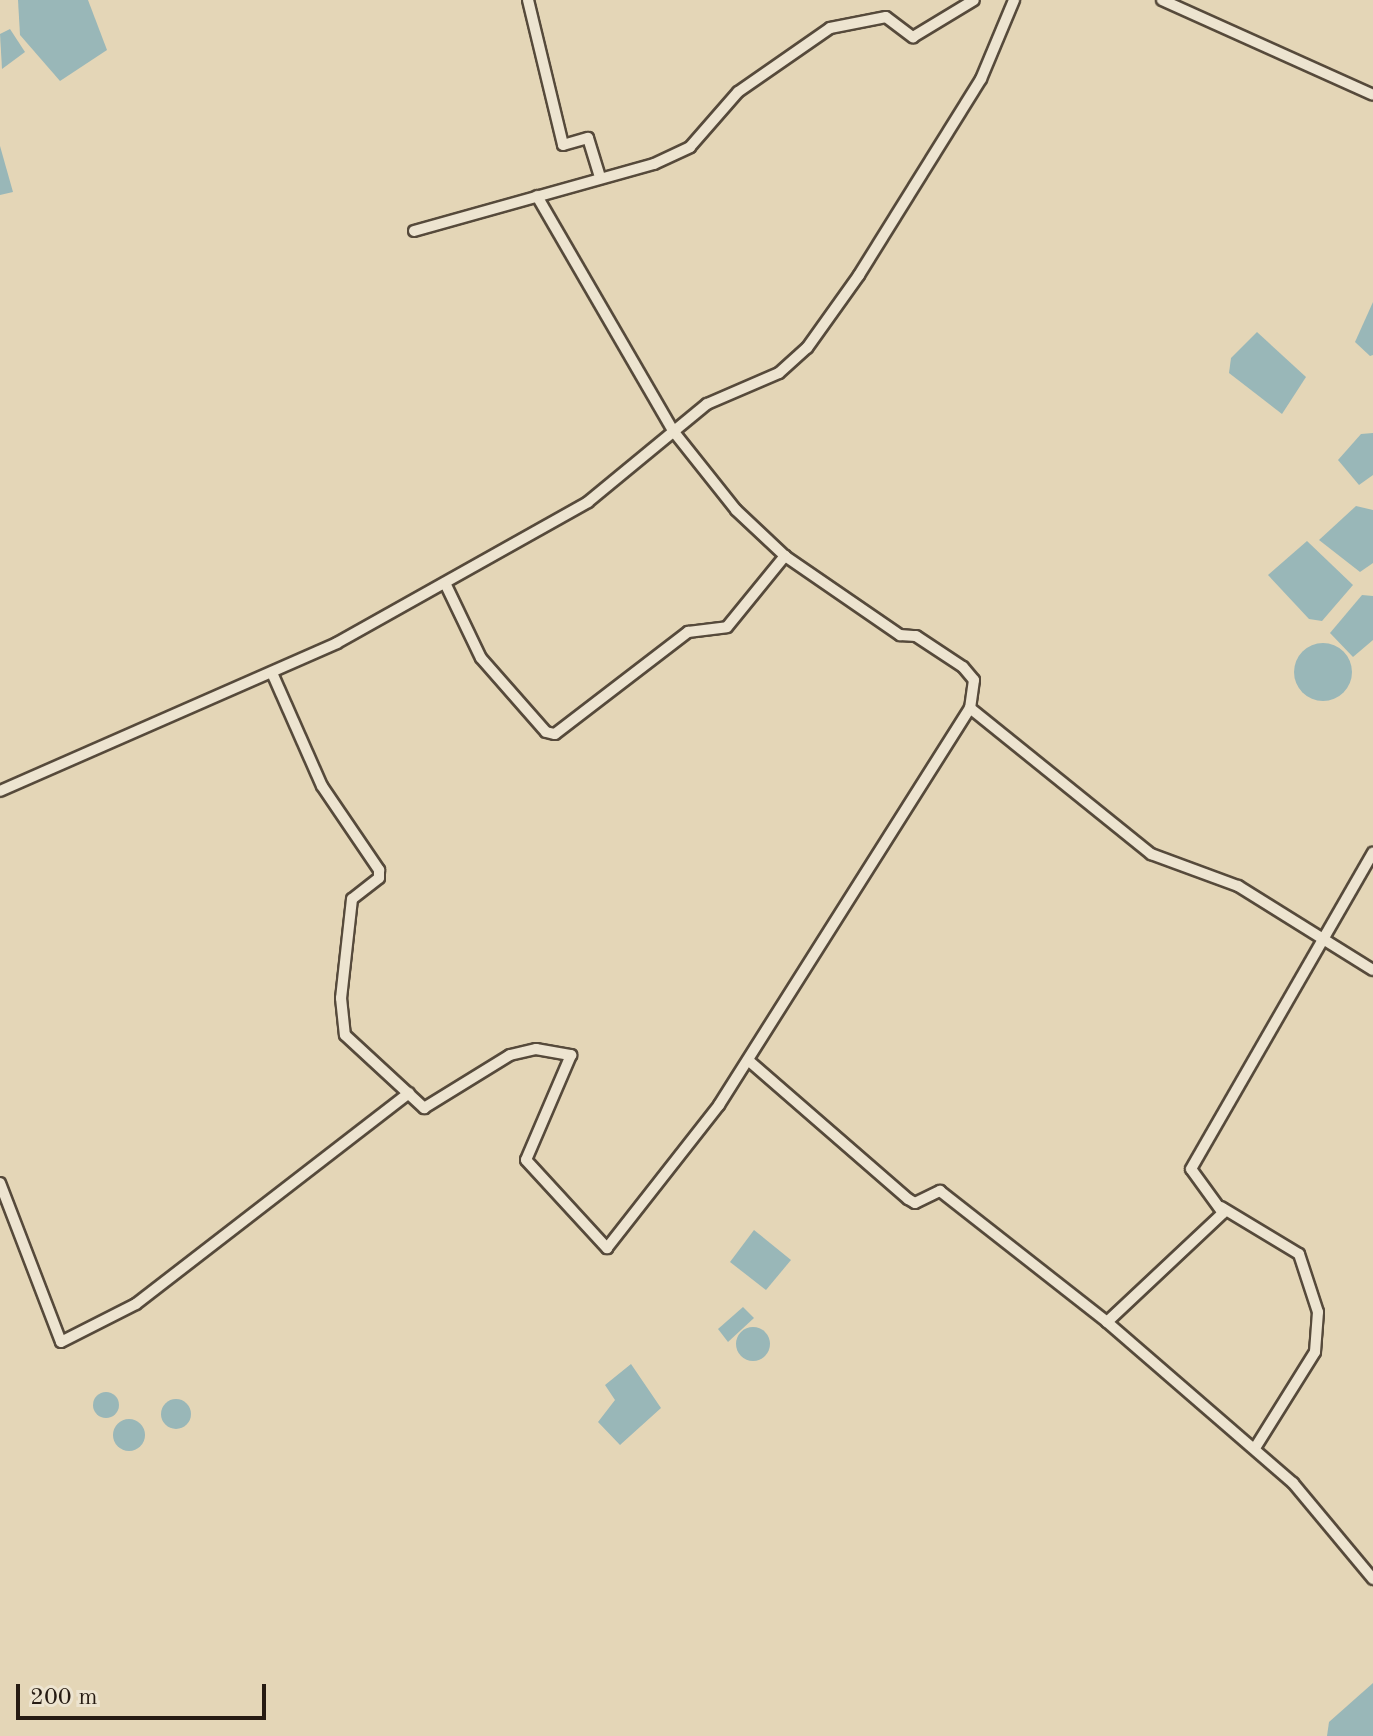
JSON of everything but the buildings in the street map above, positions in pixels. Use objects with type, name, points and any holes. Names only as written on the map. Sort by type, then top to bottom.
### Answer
[{"type":"street","points":[[528,0],[563,145],[588,138],[600,177]]},
{"type":"street","points":[[414,231],[600,177],[690,147],[738,92],[830,28],[886,17],[913,37],[974,0]]},
{"type":"street","points":[[0,791],[273,675],[445,583],[456,571],[588,502],[707,404],[779,373],[807,348],[981,79],[1014,0]]},
{"type":"street","points":[[1162,0],[1373,95]]},
{"type":"street","points":[[273,675],[322,786],[379,870],[377,881],[352,899],[341,1022],[380,1072],[424,1108],[510,1055],[536,1049],[571,1055],[526,1160],[607,1248],[748,1060],[970,708],[974,680],[963,667],[916,636],[900,635],[785,556],[736,510],[674,432],[537,196]]},
{"type":"street","points":[[445,583],[481,658],[555,734],[688,632],[727,627],[785,556]]},
{"type":"street","points":[[970,708],[1151,854],[1238,886],[1321,942],[1373,970]]},
{"type":"street","points":[[1107,1322],[1223,1213],[1191,1169],[1373,853]]},
{"type":"street","points":[[748,1060],[908,1199],[915,1203],[940,1191],[1107,1322],[1255,1448],[1373,1579]]},
{"type":"street","points":[[0,1183],[61,1342],[136,1304],[409,1093]]},
{"type":"street","points":[[1221,1207],[1299,1254],[1318,1312],[1315,1352],[1255,1448]]},
{"type":"water","points":[[18,0],[88,0],[107,50],[60,81],[20,35]]},
{"type":"water","points":[[10,29],[25,52],[2,69],[0,34]]},
{"type":"water","points":[[0,146],[13,192],[0,195]]},
{"type":"water","points":[[1373,302],[1373,355],[1370,356],[1355,342]]},
{"type":"water","points":[[1257,332],[1306,377],[1282,414],[1229,373],[1231,358]]},
{"type":"water","points":[[1373,433],[1373,475],[1359,485],[1338,460],[1361,434]]},
{"type":"water","points":[[1356,506],[1373,510],[1373,563],[1360,572],[1319,540]]},
{"type":"water","points":[[1307,541],[1353,585],[1322,621],[1309,619],[1268,575]]},
{"type":"water","points":[[1362,595],[1373,596],[1373,640],[1353,657],[1330,633]]},
{"type":"water","points":[[1323,643],[1344,651],[1352,672],[1344,693],[1323,701],[1302,693],[1294,672],[1302,651]]},
{"type":"water","points":[[754,1230],[791,1260],[766,1290],[730,1262]]},
{"type":"water","points":[[743,1307],[754,1318],[728,1342],[718,1329]]},
{"type":"water","points":[[753,1327],[765,1332],[770,1344],[765,1356],[753,1361],[741,1356],[736,1344],[741,1332]]},
{"type":"water","points":[[631,1364],[661,1408],[620,1445],[598,1422],[615,1400],[605,1385]]},
{"type":"water","points":[[106,1392],[115,1396],[119,1405],[115,1414],[106,1418],[97,1414],[93,1405],[97,1396]]},
{"type":"water","points":[[176,1399],[182,1400],[190,1408],[190,1420],[182,1428],[176,1429],[170,1428],[162,1420],[161,1414],[162,1408],[170,1400]]},
{"type":"water","points":[[129,1419],[140,1424],[145,1435],[140,1446],[129,1451],[118,1446],[113,1435],[118,1424]]},
{"type":"water","points":[[1373,1683],[1373,1736],[1327,1736],[1329,1722]]}]
